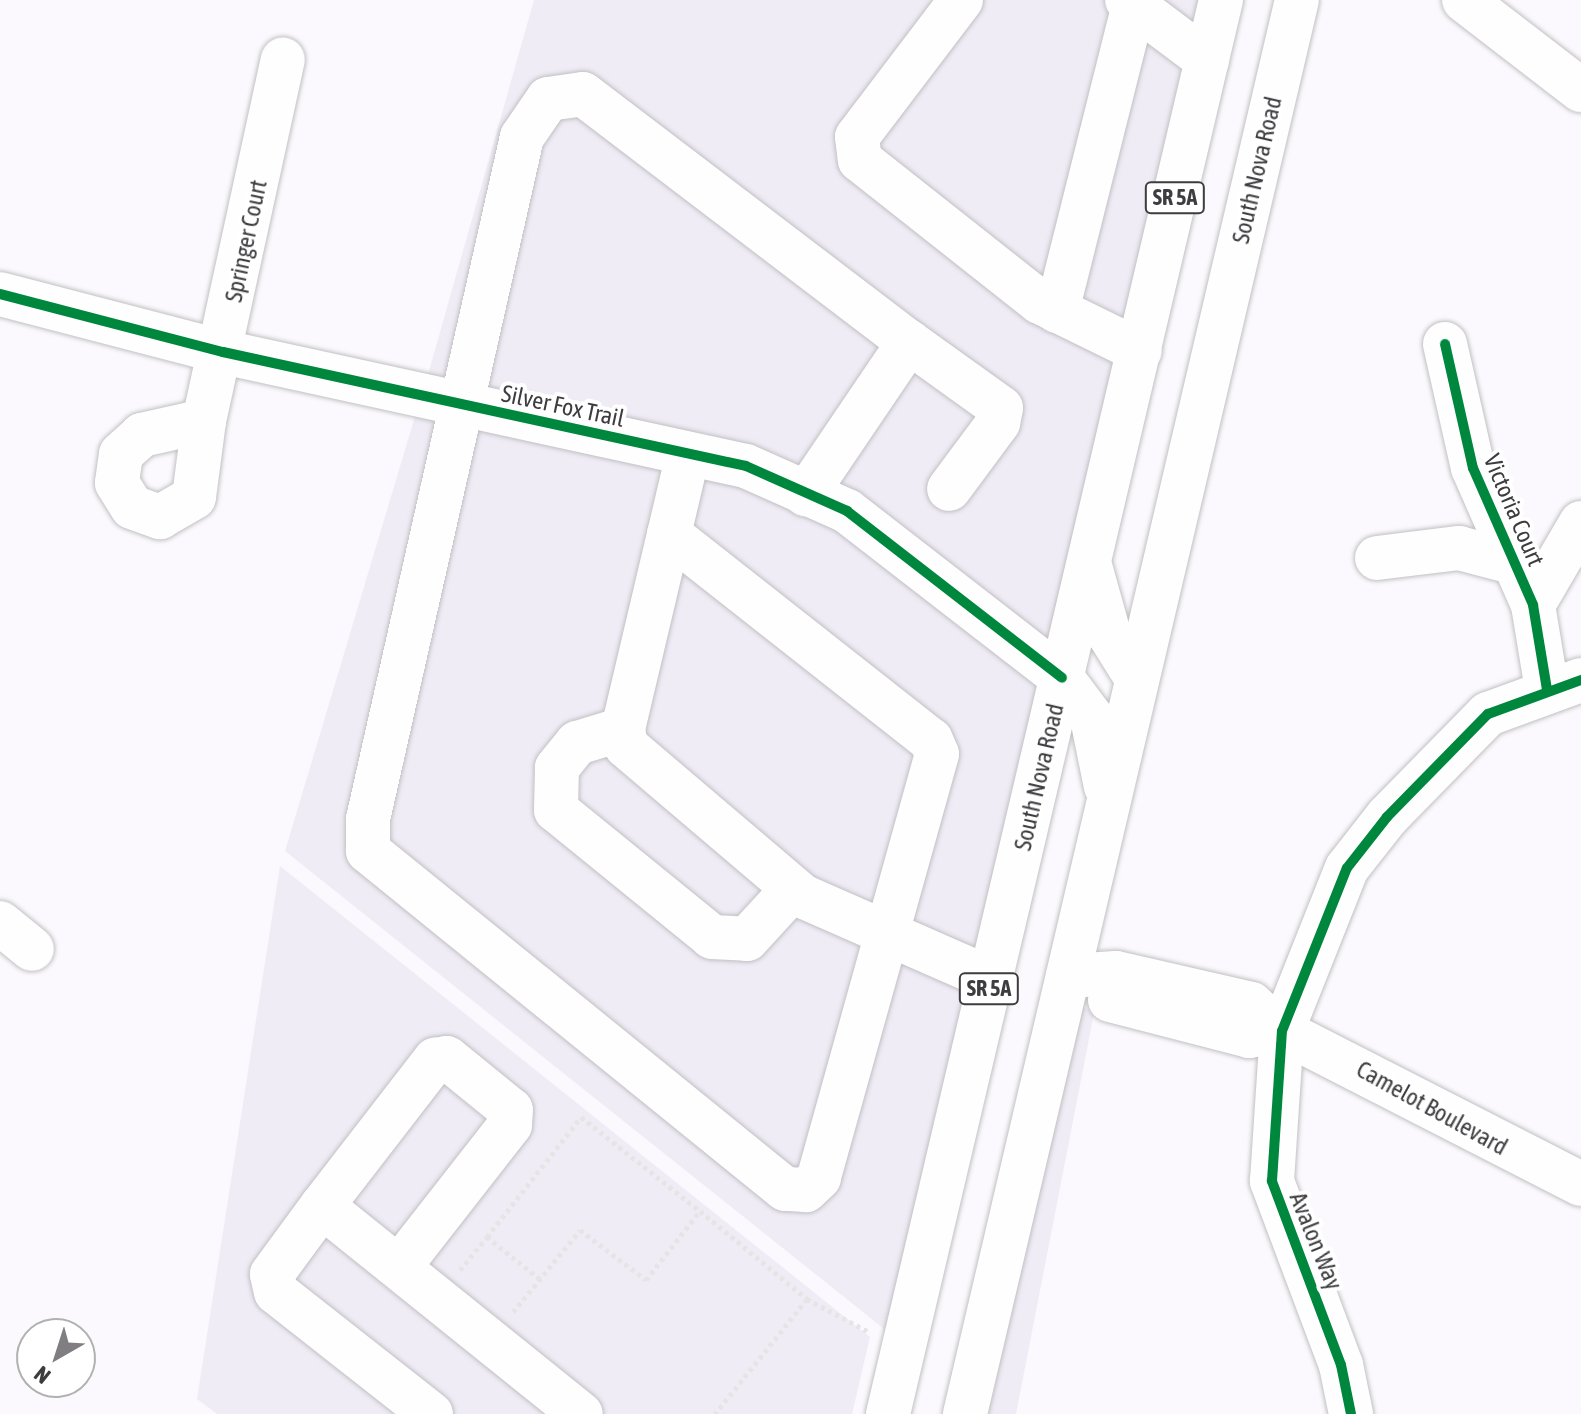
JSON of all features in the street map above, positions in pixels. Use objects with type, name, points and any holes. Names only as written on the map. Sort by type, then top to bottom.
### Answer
[{"type":"street","points":[[961,0],[857,137],[860,160],[1057,311],[1140,351]]},
{"type":"street","name":"South Nova Road","points":[[888,1414],[1221,0]]},
{"type":"street","name":"South Nova Road","points":[[965,1414],[1297,0]]},
{"type":"street","points":[[1464,0],[1581,90]]},
{"type":"street","points":[[1057,311],[1131,3],[1207,60]]},
{"type":"street","name":"Springer Court","points":[[204,421],[223,352],[283,60]]},
{"type":"street","points":[[669,534],[931,740],[937,754],[889,936],[819,1178],[806,1190],[785,1189],[368,851],[368,819],[465,406],[522,137],[548,99],[583,94],[909,342],[1001,408],[998,423],[949,489]]},
{"type":"street","name":"Silver Fox Trail","points":[[0,294],[223,352],[746,466],[847,511],[1062,678],[1092,718],[1109,801]]},
{"type":"street","points":[[806,494],[909,342]]},
{"type":"street","name":"Victoria Court","points":[[1445,344],[1473,468],[1564,685]]},
{"type":"street","points":[[688,454],[623,729],[626,746],[793,889],[889,936],[991,979]]},
{"type":"street","name":"Victoria Court","points":[[1533,605],[1581,523]]},
{"type":"street","name":"Victoria Court","points":[[1377,558],[1459,548],[1512,562]]},
{"type":"street","points":[[1089,564],[1109,634],[1137,679]]},
{"type":"street","points":[[1282,1031],[1347,868],[1379,827],[1488,714],[1564,685]]},
{"type":"street","points":[[623,729],[577,743],[557,768],[556,810],[712,937],[747,939],[793,889]]},
{"type":"street","name":"Camelot Boulevard","points":[[1068,976],[1116,973],[1251,1004],[1282,1031],[1581,1184]]},
{"type":"street","name":"Avalon Way","points":[[1282,1031],[1272,1181],[1341,1365],[1351,1414]]},
{"type":"street","points":[[399,1267],[510,1125],[511,1110],[447,1058],[435,1060],[272,1274],[276,1292],[431,1414]]},
{"type":"street","points":[[322,1206],[399,1267],[555,1406]]},
{"type":"path","points":[[460,1271],[581,1117],[807,1299],[874,1334]]},
{"type":"path","points":[[504,1322],[580,1230],[646,1280],[700,1211]]},
{"type":"path","points":[[487,1237],[540,1279]]},
{"type":"path","points":[[669,1252],[677,1258]]},
{"type":"path","points":[[715,1414],[807,1299]]},
{"type":"shaded area","points":[[534,0],[1205,0],[1052,646],[858,497],[427,378]]},
{"type":"shaded area","points":[[416,413],[738,484],[836,527],[1043,686],[885,1339],[883,1328],[285,851]]},
{"type":"shaded area","points":[[280,866],[870,1337],[852,1414],[217,1414],[197,1399]]},
{"type":"shaded area","points":[[1078,1004],[1094,1013],[1016,1414],[982,1414]]},
{"type":"cycle path","points":[[0,294],[223,352],[746,466],[847,511],[1062,678]]},
{"type":"cycle path","points":[[1445,344],[1473,468],[1533,605],[1547,690]]},
{"type":"cycle path","points":[[1351,1414],[1341,1365],[1272,1181],[1282,1031],[1347,868],[1387,817],[1488,714],[1581,680]]}]
